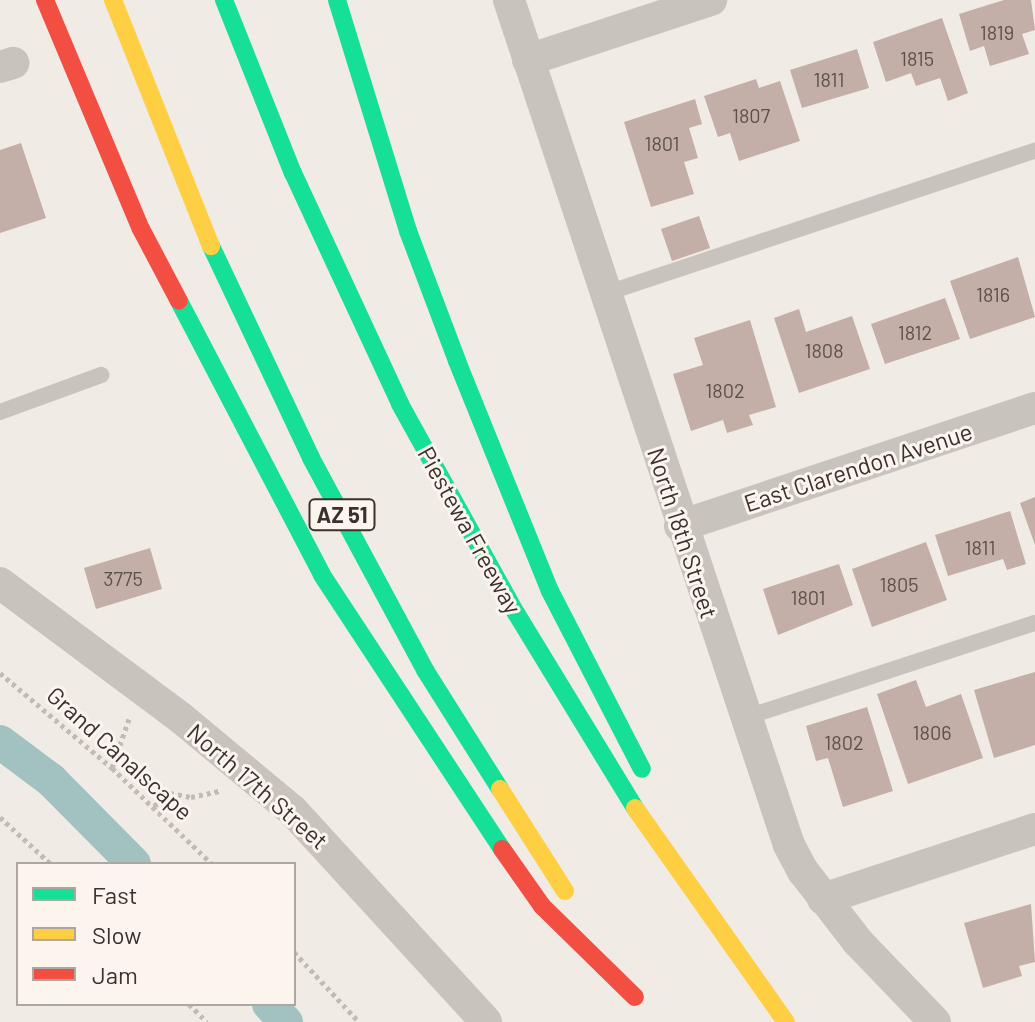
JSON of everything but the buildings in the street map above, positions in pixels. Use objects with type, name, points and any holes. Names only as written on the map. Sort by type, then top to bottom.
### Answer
[{"type":"highway","name":"AZ 51","points":[[45,0],[148,242],[322,575],[444,768],[542,906],[640,1003],[425,670],[311,458],[192,207],[113,0]]},
{"type":"highway","name":"Piestewa Freeway","points":[[224,0],[293,173],[400,404],[532,639],[642,820],[786,1022]]},
{"type":"highway","points":[[337,0],[408,231],[457,361],[550,591],[654,792]]},
{"type":"highway","points":[[667,819],[721,933]]},
{"type":"street","name":"North 18th Street","points":[[509,0],[607,293],[680,526],[789,845],[823,899],[935,1022]]},
{"type":"street","points":[[528,60],[711,0]]},
{"type":"street","name":"East Clarendon Avenue","points":[[680,526],[1035,408]]},
{"type":"street","name":"North 17th Street","points":[[0,583],[244,768],[355,874],[486,1022]]},
{"type":"street","points":[[823,899],[1035,829]]},
{"type":"lane","points":[[607,293],[1035,151]]},
{"type":"lane","points":[[0,412],[101,375]]},
{"type":"lane","points":[[744,718],[1035,623]]},
{"type":"path","name":"Grand Canalscape","points":[[0,673],[112,768],[210,862]]},
{"type":"path","points":[[112,768],[121,737],[137,708]]},
{"type":"path","points":[[154,806],[170,793],[212,795],[244,768]]},
{"type":"path","points":[[0,817],[49,862]]},
{"type":"path","points":[[296,954],[359,1022]]},
{"type":"path","points":[[191,1006],[207,1022]]},
{"type":"waterway","points":[[0,742],[51,780],[132,862]]},
{"type":"waterway","points":[[271,1006],[286,1022]]},
{"type":"traffic: fast","points":[[224,0],[293,173],[400,404],[516,613],[635,808]]},
{"type":"traffic: fast","points":[[337,0],[408,231],[457,361],[550,591],[642,769]]},
{"type":"traffic: fast","points":[[211,246],[311,458],[425,670],[500,789]]},
{"type":"traffic: fast","points":[[179,301],[322,575],[502,849]]},
{"type":"traffic: slow","points":[[113,0],[211,246]]},
{"type":"traffic: slow","points":[[500,789],[565,891]]},
{"type":"traffic: slow","points":[[635,808],[786,1022]]},
{"type":"traffic: jam","points":[[45,0],[141,229],[179,301]]},
{"type":"traffic: jam","points":[[502,849],[542,906],[635,997]]}]
